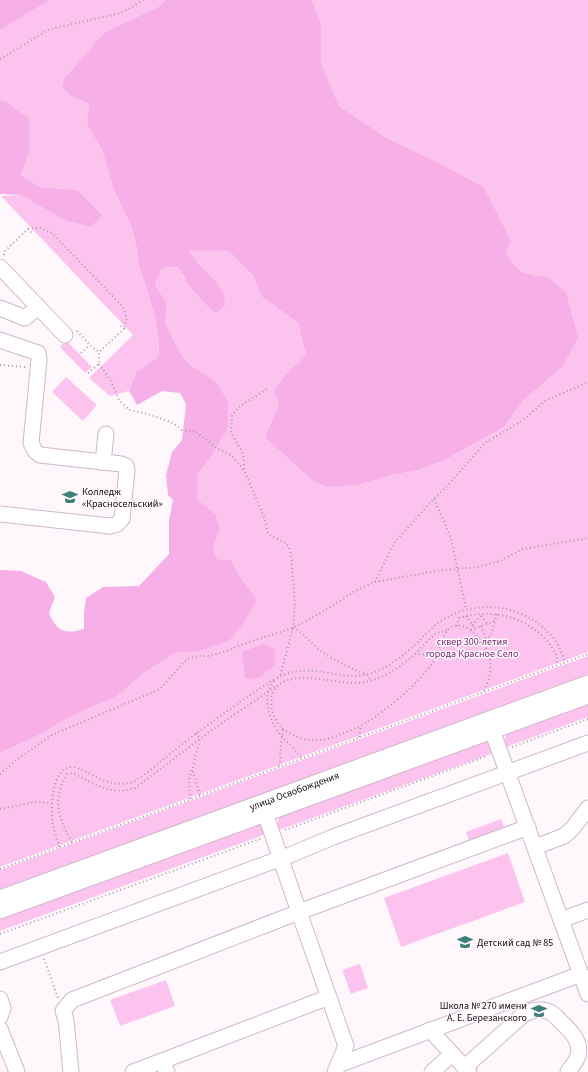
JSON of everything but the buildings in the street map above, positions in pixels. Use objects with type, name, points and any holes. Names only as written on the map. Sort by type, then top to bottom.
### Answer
[{"type":"street","points":[[2,262],[38,307],[69,331]]},
{"type":"street","points":[[0,308],[25,318],[38,307]]},
{"type":"street","points":[[0,340],[38,353],[39,369],[31,443],[35,452],[40,455],[121,464],[126,466],[127,470],[122,519],[117,524],[110,526],[0,514]]},
{"type":"street","points":[[103,462],[106,434]]},
{"type":"street","name":"улица Освобождения","points":[[0,911],[264,808],[490,725],[588,683]]},
{"type":"street","name":"улица Освобождения","points":[[490,725],[588,696]]},
{"type":"street","points":[[490,725],[588,994]]},
{"type":"street","points":[[0,962],[281,858],[333,837],[588,744]]},
{"type":"street","points":[[264,808],[346,1046],[336,1068]]},
{"type":"street","name":"улица Освобождения","points":[[0,898],[264,808]]},
{"type":"street","points":[[535,847],[564,836],[572,829],[588,808]]},
{"type":"street","points":[[71,1072],[66,1020],[63,1011],[72,1000],[299,912],[528,827]]},
{"type":"street","points":[[561,920],[588,910]]},
{"type":"street","points":[[336,1068],[430,1030],[581,974]]},
{"type":"street","points":[[133,1072],[165,1066],[329,997]]},
{"type":"street","points":[[0,1000],[3,1008],[0,1017]]},
{"type":"street","points":[[430,1030],[467,1069],[523,1015],[528,1012],[539,1010],[551,1012],[570,1031],[578,1044],[578,1056],[568,1072]]},
{"type":"street","points":[[0,1029],[16,1072]]},
{"type":"street","points":[[432,1072],[452,1054]]},
{"type":"path","points":[[0,59],[50,29],[117,14],[127,10],[143,0]]},
{"type":"path","points":[[2,262],[4,252],[28,229],[40,228],[53,234],[123,307],[127,318],[124,329],[100,352],[99,364],[111,381],[119,400],[129,410],[148,414],[173,423],[182,430],[191,432],[195,431],[218,448],[231,455],[244,470],[264,517],[268,533],[284,542],[291,555],[294,603],[293,628],[280,676],[270,686],[267,703],[275,726],[282,737],[302,758]]},
{"type":"path","points":[[28,229],[33,234]]},
{"type":"path","points":[[119,324],[124,329]]},
{"type":"path","points":[[69,331],[100,352]]},
{"type":"path","points":[[81,353],[90,344]]},
{"type":"path","points":[[0,364],[39,369]]},
{"type":"path","points":[[88,373],[99,364]]},
{"type":"path","points":[[375,582],[394,542],[485,443],[522,421],[545,401],[588,382]]},
{"type":"path","points":[[244,470],[242,451],[231,433],[232,415],[240,406],[267,389]]},
{"type":"path","points":[[434,499],[451,538],[459,568],[466,609]]},
{"type":"path","points":[[0,774],[15,761],[52,735],[160,689],[187,659],[198,656],[209,656],[227,651],[243,644],[293,628],[324,611],[355,591],[375,582],[459,568],[478,567],[500,561],[523,549],[588,538]]},
{"type":"path","points":[[59,847],[52,820],[52,803],[58,777],[64,769],[74,767],[111,784],[133,782],[196,733],[256,691],[280,676],[288,673],[306,670],[351,677],[368,675],[386,667],[402,656],[444,619],[466,609],[484,606],[518,612],[531,618],[550,635],[558,645],[565,662]]},
{"type":"path","points":[[482,642],[492,635],[496,620],[502,608]]},
{"type":"path","points":[[457,612],[459,618],[457,626]]},
{"type":"path","points":[[459,618],[466,616],[499,614],[519,620],[535,630],[552,648],[556,654],[558,665]]},
{"type":"path","points":[[480,615],[487,623]]},
{"type":"path","points":[[472,625],[480,615]]},
{"type":"path","points":[[466,616],[475,628]]},
{"type":"path","points":[[471,631],[496,620]]},
{"type":"path","points":[[535,630],[539,625]]},
{"type":"path","points":[[72,842],[62,824],[58,809],[59,795],[67,774],[73,773],[109,790],[121,791],[135,788],[200,739],[279,684],[290,680],[311,678],[352,684],[370,681],[389,673],[407,661],[437,633],[457,626],[465,627],[471,631],[479,638],[488,653],[491,666],[489,680],[484,691]]},
{"type":"path","points":[[481,626],[486,639]]},
{"type":"path","points":[[293,628],[301,631],[318,648],[335,660],[368,675]]},
{"type":"path","points":[[432,628],[437,633]]},
{"type":"path","points":[[479,638],[482,629]]},
{"type":"path","points":[[279,684],[272,693],[271,706],[276,720],[284,729],[302,738],[319,740],[333,737],[361,726],[376,717],[421,678],[436,655],[447,630]]},
{"type":"path","points":[[414,654],[436,655]]},
{"type":"path","points":[[0,869],[588,654]]},
{"type":"path","points":[[402,656],[407,661]]},
{"type":"path","points":[[288,673],[290,680]]},
{"type":"path","points":[[328,680],[329,673]]},
{"type":"path","points":[[368,675],[370,681]]},
{"type":"path","points":[[0,934],[588,719]]},
{"type":"path","points":[[359,737],[361,726]]},
{"type":"path","points":[[279,766],[284,729]]},
{"type":"path","points":[[190,799],[189,780],[200,739],[196,733]]},
{"type":"path","points":[[193,766],[193,772],[200,795]]},
{"type":"path","points":[[64,769],[67,774]]},
{"type":"path","points":[[148,771],[152,776]]},
{"type":"path","points":[[109,790],[111,784]]},
{"type":"path","points":[[0,809],[35,802],[52,803]]},
{"type":"path","points":[[52,810],[58,809]]},
{"type":"path","points":[[42,956],[63,1011]]},
{"type":"green space","points":[[50,0],[165,0],[158,7],[105,32],[71,96],[89,104],[87,125],[102,150],[114,190],[132,228],[139,265],[155,317],[159,343],[158,357],[136,372],[129,391],[110,396],[89,378],[133,335],[1,196],[21,195],[62,219],[77,190],[40,187],[21,175],[29,152],[5,101],[0,100],[0,30]]},
{"type":"green space","name":"сквер 300-летия города Красное Село","points":[[312,0],[588,0],[588,652],[0,867],[0,753],[37,736],[175,653],[199,652],[230,640],[255,600],[231,560],[217,559],[213,548],[220,529],[216,514],[197,499],[197,475],[210,458],[214,380],[190,365],[181,354],[165,323],[167,303],[155,285],[162,268],[178,267],[184,279],[214,280],[193,257],[189,249],[229,251],[253,276],[262,297],[298,323],[306,355],[286,374],[279,403],[265,437],[390,475],[416,471],[445,460],[504,427],[524,400],[562,367],[545,276],[537,276],[522,272],[512,263],[506,252],[483,186],[387,138],[339,106],[321,62],[321,23]]},
{"type":"green space","points":[[66,340],[92,367],[85,373],[60,347]]},
{"type":"green space","points":[[66,377],[97,405],[83,421],[52,392]]},
{"type":"green space","points":[[588,656],[588,674],[0,891],[0,870]]},
{"type":"green space","points":[[588,703],[588,717],[506,747],[504,744],[506,733]]},
{"type":"green space","points":[[486,741],[495,748],[496,752],[279,830],[277,827],[279,815]]},
{"type":"green space","points":[[501,819],[506,832],[470,845],[466,832]]},
{"type":"green space","points":[[260,823],[268,830],[269,833],[0,931],[0,916]]},
{"type":"green space","points":[[508,853],[525,902],[401,947],[384,898]]},
{"type":"green space","points":[[360,964],[368,988],[351,994],[342,970]]},
{"type":"green space","points":[[166,980],[175,1006],[120,1026],[110,1000]]},
{"type":"shaded area","points":[[0,0],[50,0],[0,30]]},
{"type":"shaded area","points":[[165,0],[312,0],[321,23],[321,62],[339,106],[387,138],[483,186],[511,241],[506,252],[512,263],[522,272],[537,276],[545,276],[566,292],[578,338],[562,367],[524,400],[504,427],[445,460],[416,471],[390,475],[357,485],[328,487],[313,481],[265,437],[279,403],[274,392],[286,374],[306,355],[298,323],[262,297],[253,276],[229,251],[189,250],[192,256],[220,287],[223,293],[225,306],[215,313],[194,292],[178,267],[162,268],[155,285],[167,303],[165,323],[181,354],[190,365],[214,380],[228,401],[228,427],[210,458],[197,475],[197,499],[216,514],[220,529],[213,548],[217,559],[231,560],[256,600],[245,621],[230,640],[199,652],[175,653],[144,673],[116,696],[73,715],[37,736],[0,753],[0,570],[21,571],[46,582],[55,597],[49,613],[52,619],[58,628],[71,632],[84,629],[86,598],[103,587],[139,586],[169,554],[169,520],[173,500],[168,495],[166,475],[172,452],[182,440],[186,404],[180,393],[162,391],[137,405],[129,391],[136,372],[158,357],[159,343],[155,317],[139,265],[132,228],[114,190],[102,150],[87,125],[89,104],[71,96],[62,86],[65,78],[105,32],[158,7]]},
{"type":"shaded area","points":[[0,100],[5,101],[29,119],[29,152],[21,175],[40,187],[77,190],[102,215],[91,227],[62,219],[21,195],[0,194]]},
{"type":"shaded area","points":[[263,644],[275,649],[275,665],[259,678],[245,678],[242,652]]},
{"type":"place","name":"Колледж «Красносельский»","points":[[70,497]]},
{"type":"place","name":"Детский сад № 85","points":[[465,942]]},
{"type":"place","name":"Школа № 270 имени А. Е. Березанского","points":[[539,1011]]}]
